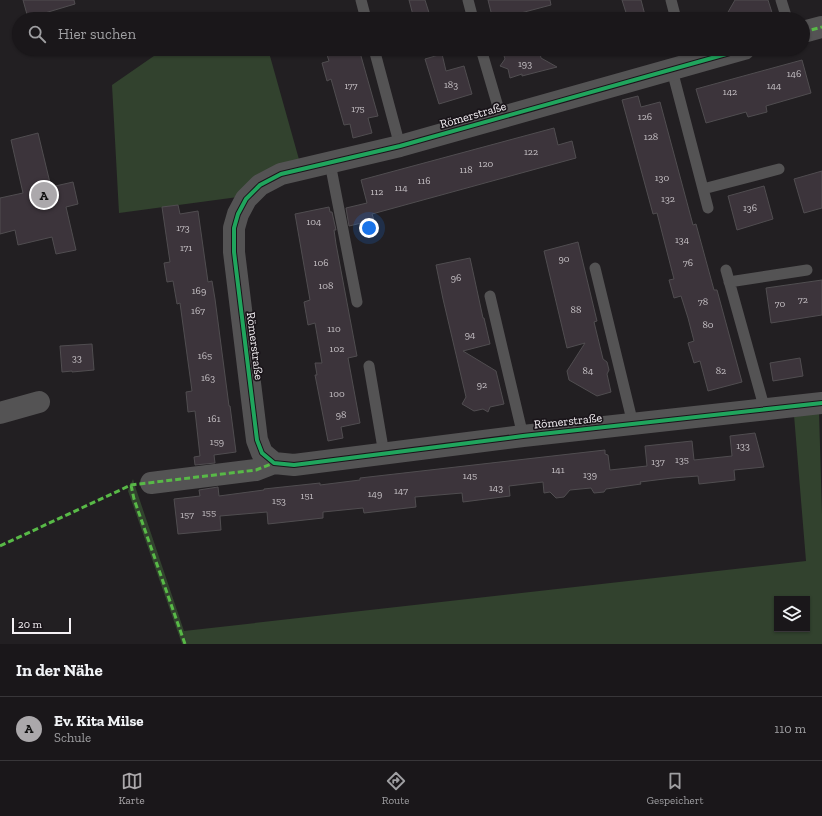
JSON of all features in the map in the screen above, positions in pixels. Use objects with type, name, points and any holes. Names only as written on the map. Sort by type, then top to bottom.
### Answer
[{"type":"street","points":[[810,30],[822,27]]},
{"type":"street","name":"Römerstraße","points":[[708,56],[682,61],[501,118],[400,146],[281,174],[260,185],[246,199],[238,214],[234,228],[234,252],[257,440],[262,453],[274,463],[294,464],[523,436],[822,403]]},
{"type":"street","points":[[0,413],[40,402]]},
{"type":"street","points":[[151,483],[256,470],[274,463]]},
{"type":"lane","points":[[361,0],[364,12]]},
{"type":"lane","points":[[468,0],[471,12]]},
{"type":"lane","points":[[671,0],[674,12]]},
{"type":"lane","points":[[781,0],[785,12]]},
{"type":"lane","points":[[376,56],[400,146]]},
{"type":"lane","points":[[483,56],[501,118]]},
{"type":"lane","points":[[682,61],[703,189],[708,208]]},
{"type":"lane","points":[[330,163],[357,302]]},
{"type":"lane","points":[[703,189],[779,169]]},
{"type":"lane","points":[[595,268],[633,424]]},
{"type":"lane","points":[[726,270],[765,410]]},
{"type":"lane","points":[[729,282],[807,270]]},
{"type":"lane","points":[[490,296],[523,436]]},
{"type":"lane","points":[[369,366],[384,454]]},
{"type":"green space","points":[[154,56],[270,56],[300,163],[238,197],[119,213],[112,85]]},
{"type":"green space","points":[[819,412],[822,514],[822,644],[182,644],[128,491],[133,479],[184,631],[806,561],[794,415]]},
{"type":"building","points":[[23,0],[74,0],[75,4],[48,12],[26,12]]},
{"type":"building","points":[[409,0],[425,0],[429,12],[412,12]]},
{"type":"building","points":[[488,0],[550,0],[551,5],[524,12],[491,12]]},
{"type":"building","points":[[622,0],[641,0],[644,12],[626,12]]},
{"type":"building","points":[[735,0],[768,0],[772,12],[728,12]]},
{"type":"building","points":[[327,56],[361,56],[378,116],[368,118],[372,133],[353,138],[350,124],[344,125],[331,79],[327,81],[322,63],[329,61]]},
{"type":"building","points":[[435,56],[442,56],[446,71],[464,66],[472,94],[439,104],[425,59]]},
{"type":"building","points":[[504,56],[541,56],[541,58],[557,67],[510,78],[508,69],[500,66],[505,59]]},
{"type":"building","points":[[802,60],[811,93],[766,106],[767,112],[748,117],[746,112],[706,123],[696,89]]},
{"type":"building","points":[[638,96],[641,107],[660,102],[693,225],[696,224],[714,290],[717,290],[742,382],[708,391],[700,361],[694,363],[688,343],[694,341],[688,318],[681,296],[674,298],[669,280],[674,279],[657,213],[653,214],[622,100]]},
{"type":"building","points":[[554,128],[558,145],[572,141],[576,158],[372,214],[374,220],[349,226],[346,208],[367,203],[361,180]]},
{"type":"building","points":[[38,133],[51,187],[73,182],[78,204],[66,207],[76,250],[56,254],[52,237],[18,245],[15,230],[0,234],[0,198],[23,193],[11,140]]},
{"type":"building","points":[[822,171],[822,208],[804,213],[794,179]]},
{"type":"building","points":[[764,186],[773,219],[737,230],[728,196]]},
{"type":"building","points":[[178,205],[180,214],[198,211],[208,282],[212,281],[215,299],[236,452],[214,455],[215,463],[195,465],[194,457],[200,456],[195,411],[188,412],[186,392],[192,391],[180,303],[177,304],[173,281],[167,282],[164,263],[170,262],[162,207]]},
{"type":"building","points":[[329,207],[330,212],[332,212],[336,230],[334,230],[336,244],[357,356],[348,358],[360,423],[341,427],[343,438],[328,441],[315,375],[317,375],[315,363],[322,363],[315,323],[308,325],[304,302],[310,300],[295,214]]},
{"type":"building","points":[[578,242],[597,321],[594,322],[603,359],[607,362],[609,370],[607,374],[611,392],[597,396],[569,380],[567,371],[585,343],[567,348],[544,251]]},
{"type":"building","points":[[470,258],[490,344],[463,351],[496,371],[504,404],[490,407],[488,412],[483,409],[474,411],[462,404],[466,397],[436,265]]},
{"type":"building","points":[[822,280],[822,315],[771,323],[766,288]]},
{"type":"building","points":[[92,344],[94,370],[62,372],[60,346]]},
{"type":"building","points":[[800,358],[803,376],[773,381],[770,363]]},
{"type":"building","points":[[755,433],[764,467],[734,470],[735,480],[699,484],[698,476],[672,478],[640,482],[641,484],[606,489],[604,492],[594,493],[591,488],[570,490],[564,497],[556,498],[550,492],[544,493],[543,482],[509,486],[510,496],[463,502],[462,493],[415,497],[416,507],[364,513],[363,508],[323,512],[323,518],[268,524],[267,512],[220,516],[221,530],[178,534],[174,499],[200,496],[199,490],[218,487],[219,496],[264,489],[320,483],[320,485],[360,480],[360,478],[605,450],[605,454],[608,455],[610,470],[647,466],[645,446],[692,441],[694,460],[732,456],[730,436]]},
{"type":"marked path","points":[[810,30],[822,27]]},
{"type":"marked path","points":[[0,546],[131,485],[256,470],[274,463]]},
{"type":"marked path","points":[[131,485],[134,499],[185,644]]},
{"type":"cycle path","points":[[719,56],[400,146],[281,174],[260,185],[246,199],[238,214],[234,228],[234,252],[257,440],[262,453],[274,463],[294,465],[523,436],[822,403]]},
{"type":"place","name":"Ev. Kita Milse","points":[[44,195]]}]
